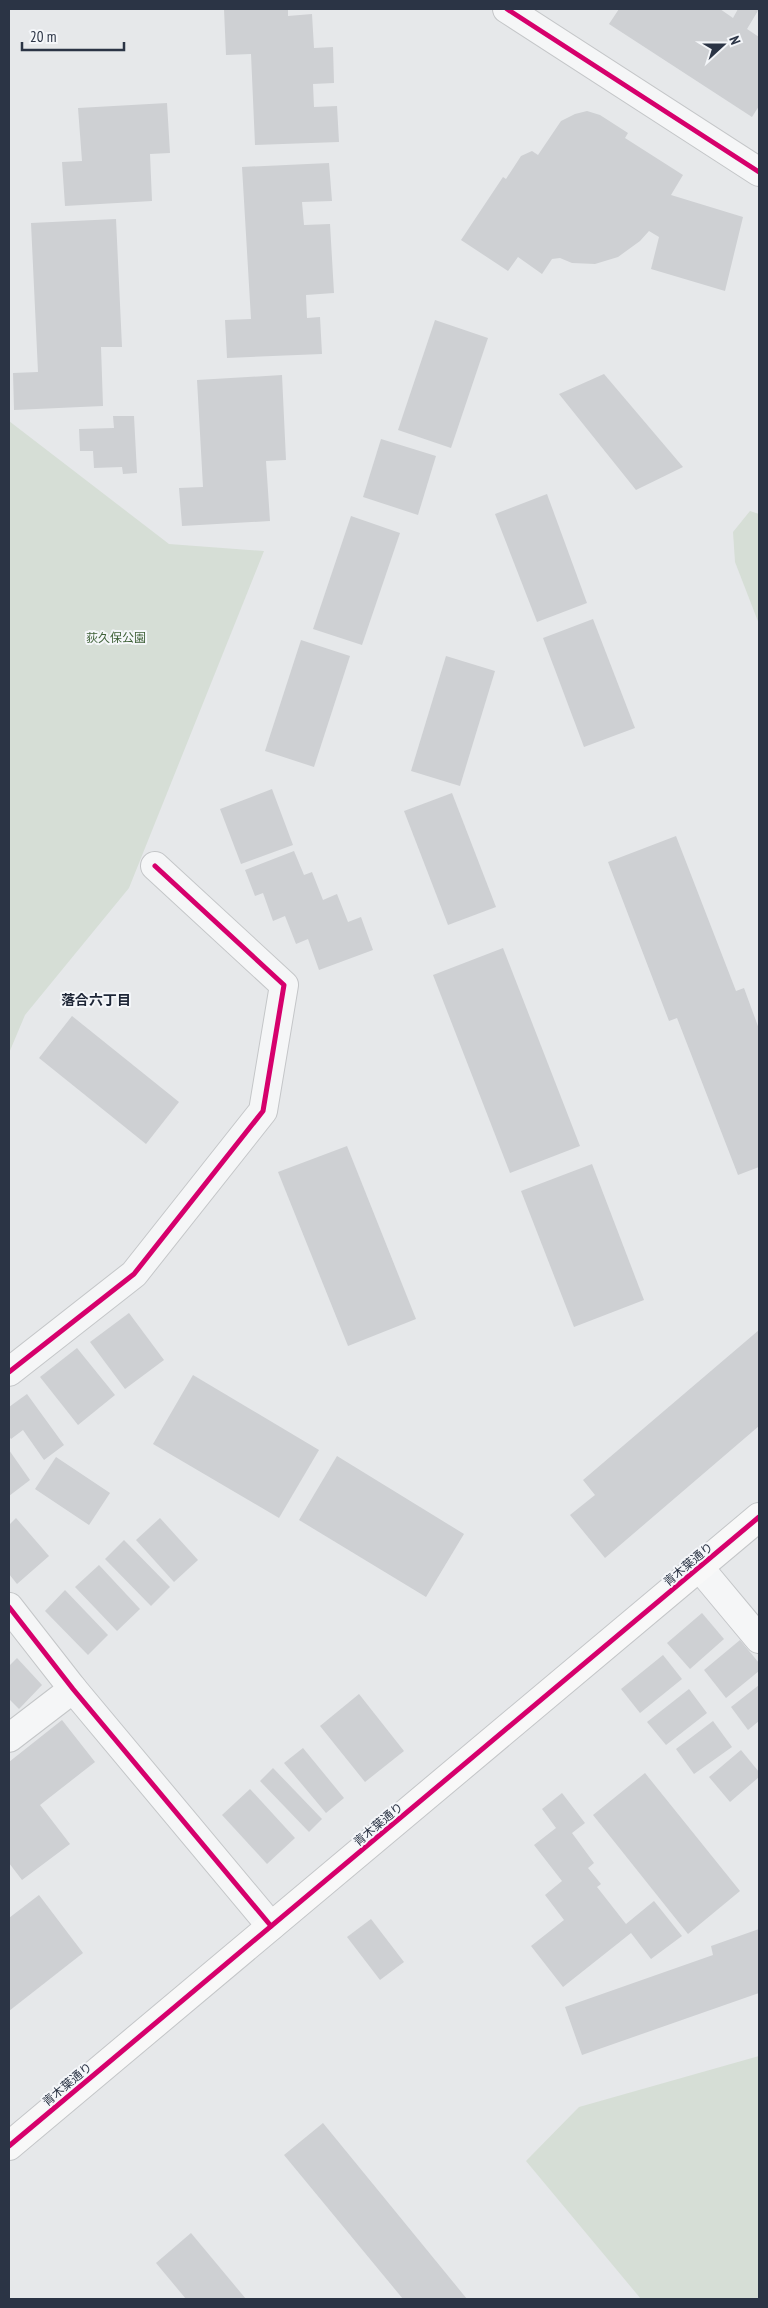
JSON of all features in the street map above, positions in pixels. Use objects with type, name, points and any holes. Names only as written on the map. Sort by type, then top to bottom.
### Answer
[{"type":"street","points":[[507,9],[759,172]]},
{"type":"street","points":[[9,1372],[134,1274],[263,1111],[284,985],[155,866]]},
{"type":"street","name":"青木葉通り","points":[[9,2146],[759,1517]]},
{"type":"street","points":[[699,1568],[759,1639]]},
{"type":"street","points":[[9,1606],[73,1689],[271,1926]]},
{"type":"street","points":[[9,1738],[73,1689]]},
{"type":"green space","name":"荻久保公園","points":[[9,421],[169,544],[264,551],[129,888],[25,1015],[9,1053]]},
{"type":"green space","points":[[750,511],[759,514],[759,624],[735,562],[733,532]]},
{"type":"green space","points":[[759,2056],[759,2299],[641,2299],[526,2161],[579,2107]]},
{"type":"building","points":[[224,9],[288,9],[288,16],[312,14],[314,48],[333,47],[334,83],[313,84],[314,107],[337,106],[339,142],[255,145],[251,54],[226,55]]},
{"type":"building","points":[[619,9],[720,9],[733,18],[738,9],[759,9],[747,29],[759,37],[759,106],[752,117],[609,24]]},
{"type":"building","points":[[167,103],[170,153],[150,154],[152,201],[65,206],[62,162],[82,161],[78,108]]},
{"type":"building","points":[[587,111],[600,115],[628,133],[625,138],[683,175],[671,195],[743,217],[725,291],[651,269],[659,237],[649,231],[640,241],[618,257],[595,264],[572,263],[560,258],[552,259],[542,274],[518,257],[508,271],[461,240],[503,177],[506,179],[521,156],[532,151],[538,155],[561,121],[575,114]]},
{"type":"building","points":[[329,163],[332,201],[302,202],[304,225],[330,224],[334,293],[306,295],[307,318],[320,317],[322,354],[227,358],[225,320],[251,319],[242,167]]},
{"type":"building","points":[[116,219],[122,347],[101,347],[103,406],[14,410],[13,373],[38,372],[31,223]]},
{"type":"building","points":[[435,320],[488,338],[451,448],[398,430]]},
{"type":"building","points":[[604,374],[683,467],[636,490],[559,394]]},
{"type":"building","points":[[282,375],[286,460],[266,461],[270,521],[182,526],[179,488],[203,487],[197,380]]},
{"type":"building","points":[[113,416],[134,416],[137,473],[123,474],[122,467],[94,468],[93,451],[80,451],[79,429],[114,428]]},
{"type":"building","points":[[381,439],[436,456],[418,515],[363,497]]},
{"type":"building","points":[[547,494],[587,603],[537,622],[495,514]]},
{"type":"building","points":[[351,516],[400,533],[362,645],[313,629]]},
{"type":"building","points":[[593,619],[635,728],[584,747],[543,638]]},
{"type":"building","points":[[301,640],[350,656],[314,767],[265,751]]},
{"type":"building","points":[[446,656],[495,671],[460,786],[411,771]]},
{"type":"building","points":[[272,789],[293,845],[241,864],[220,809]]},
{"type":"building","points":[[452,793],[496,907],[448,925],[404,811]]},
{"type":"building","points":[[676,836],[736,991],[744,988],[759,1029],[759,1167],[738,1175],[677,1018],[669,1021],[608,862]]},
{"type":"building","points":[[294,851],[304,875],[312,872],[323,900],[337,894],[348,922],[361,917],[373,950],[319,970],[308,939],[296,944],[285,916],[273,921],[263,893],[255,896],[245,870]]},
{"type":"building","points":[[503,948],[580,1146],[510,1173],[433,975]]},
{"type":"building","points":[[72,1016],[179,1102],[146,1144],[39,1058]]},
{"type":"building","points":[[347,1146],[416,1319],[348,1346],[278,1172]]},
{"type":"building","points":[[592,1164],[644,1300],[574,1327],[521,1191]]},
{"type":"building","points":[[129,1313],[164,1360],[125,1389],[90,1342]]},
{"type":"building","points":[[759,1330],[759,1426],[605,1558],[570,1515],[595,1495],[583,1480]]},
{"type":"building","points":[[77,1348],[115,1395],[78,1425],[40,1377]]},
{"type":"building","points":[[193,1375],[319,1450],[279,1518],[153,1444]]},
{"type":"building","points":[[27,1394],[64,1445],[44,1460],[23,1430],[11,1439],[9,1436],[9,1407]]},
{"type":"building","points":[[9,1450],[30,1480],[9,1496]]},
{"type":"building","points":[[337,1456],[464,1534],[426,1597],[299,1520]]},
{"type":"building","points":[[56,1457],[110,1493],[89,1525],[35,1489]]},
{"type":"building","points":[[16,1518],[49,1556],[17,1584],[9,1574],[9,1525]]},
{"type":"building","points":[[160,1518],[198,1560],[174,1582],[136,1540]]},
{"type":"building","points":[[124,1540],[170,1587],[151,1606],[105,1559]]},
{"type":"building","points":[[99,1565],[140,1609],[117,1631],[75,1587]]},
{"type":"building","points":[[65,1590],[108,1635],[88,1655],[45,1611]]},
{"type":"building","points":[[702,1613],[724,1639],[690,1669],[667,1643]]},
{"type":"building","points":[[740,1640],[759,1663],[759,1671],[726,1698],[704,1670]]},
{"type":"building","points":[[663,1655],[682,1679],[640,1713],[621,1689]]},
{"type":"building","points":[[17,1658],[42,1685],[19,1709],[9,1699],[9,1666]]},
{"type":"building","points":[[759,1685],[759,1721],[748,1730],[731,1707]]},
{"type":"building","points":[[689,1689],[707,1713],[666,1745],[647,1722]]},
{"type":"building","points":[[359,1694],[404,1751],[365,1782],[320,1726]]},
{"type":"building","points":[[62,1720],[95,1762],[40,1805],[70,1844],[22,1880],[9,1863],[9,1762]]},
{"type":"building","points":[[713,1721],[732,1747],[694,1774],[676,1749]]},
{"type":"building","points":[[303,1748],[344,1798],[326,1813],[284,1763]]},
{"type":"building","points":[[741,1750],[759,1772],[759,1777],[730,1802],[709,1777]]},
{"type":"building","points":[[273,1768],[322,1819],[309,1832],[260,1781]]},
{"type":"building","points":[[645,1773],[740,1891],[688,1934],[593,1815]]},
{"type":"building","points":[[250,1789],[295,1838],[267,1864],[222,1815]]},
{"type":"building","points":[[562,1793],[585,1823],[572,1833],[594,1863],[588,1868],[601,1884],[597,1887],[626,1924],[654,1901],[682,1936],[651,1959],[631,1933],[563,1987],[531,1946],[564,1920],[545,1895],[562,1881],[534,1845],[556,1828],[542,1809]]},
{"type":"building","points":[[39,1895],[83,1953],[9,2011],[9,1918]]},
{"type":"building","points":[[371,1919],[404,1962],[380,1980],[347,1937]]},
{"type":"building","points":[[759,1929],[759,1993],[582,2055],[565,2007],[713,1955],[711,1946]]},
{"type":"building","points":[[323,2123],[467,2299],[403,2299],[284,2155]]},
{"type":"building","points":[[191,2233],[246,2299],[186,2299],[156,2263]]},
{"type":"cycle path","points":[[507,9],[759,172]]},
{"type":"cycle path","points":[[9,1372],[134,1274],[263,1111],[284,985],[155,866]]},
{"type":"cycle path","points":[[9,2146],[759,1517]]},
{"type":"cycle path","points":[[9,1607],[73,1689],[271,1926]]},
{"type":"district","name":"落合六丁目","points":[[96,1000]]}]
